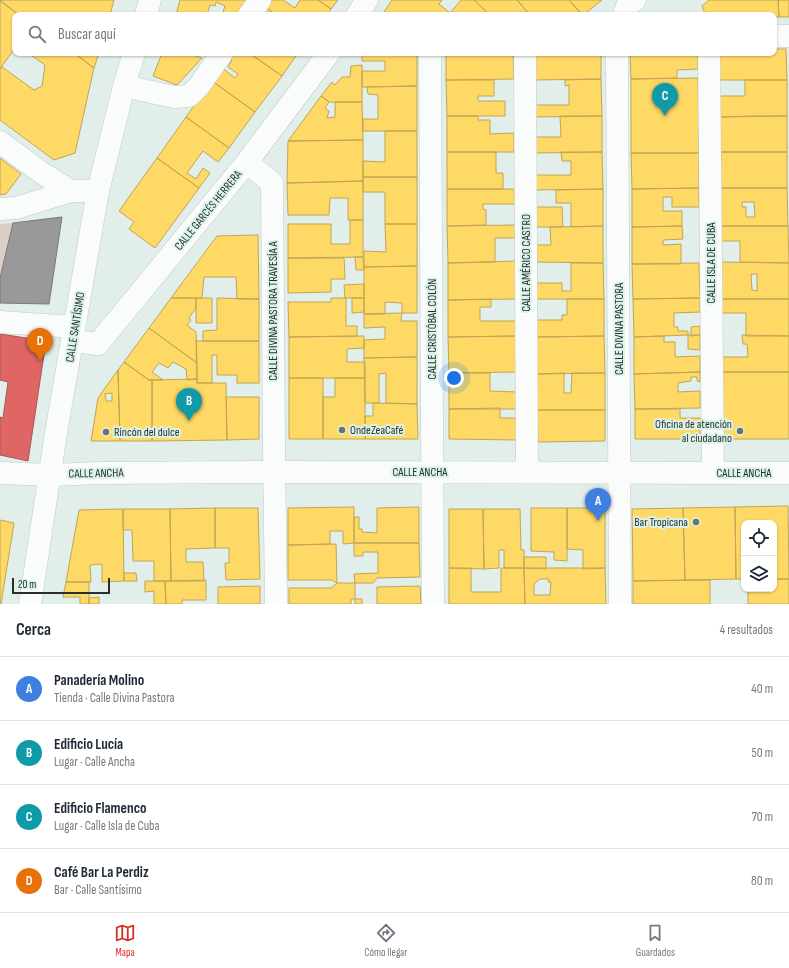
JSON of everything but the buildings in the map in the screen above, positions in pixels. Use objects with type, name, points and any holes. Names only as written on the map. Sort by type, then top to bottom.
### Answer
[{"type":"street","points":[[147,12],[150,0]]},
{"type":"street","points":[[251,12],[260,0]]},
{"type":"street","points":[[359,12],[367,0]]},
{"type":"street","points":[[625,12],[627,6],[635,0]]},
{"type":"street","points":[[777,36],[789,36]]},
{"type":"street","name":"CALLE SANTÍSIMO","points":[[30,604],[56,433],[98,191],[124,86],[133,56]]},
{"type":"street","points":[[124,86],[174,97],[189,96],[199,86],[220,56]]},
{"type":"street","name":"CALLE GARCÉS HERRERA","points":[[74,334],[98,344],[247,162],[327,56]]},
{"type":"street","name":"CALLE CRISTÓBAL COLÓN","points":[[430,56],[432,604]]},
{"type":"street","name":"CALLE AMÉRICO CASTRO","points":[[525,56],[527,472]]},
{"type":"street","name":"CALLE DIVINA PASTORA","points":[[617,56],[620,604]]},
{"type":"street","name":"CALLE ISLA DE CUBA","points":[[709,56],[713,473]]},
{"type":"street","points":[[0,142],[42,173],[71,191]]},
{"type":"street","name":"CALLE DIVINA PASTORA TRAVESÍA A","points":[[247,162],[272,183],[276,604]]},
{"type":"street","points":[[0,209],[16,208],[71,191],[98,191]]},
{"type":"street","points":[[0,322],[74,334]]},
{"type":"street","name":"CALLE ANCHA","points":[[0,473],[789,473]]},
{"type":"shaded area","points":[[13,223],[0,278],[0,224]]},
{"type":"place","name":"Edificio Flamenco","points":[[665,116]]},
{"type":"place","name":"Café Bar La Perdiz","points":[[40,361]]},
{"type":"place","name":"Edificio Lucía","points":[[189,421]]},
{"type":"place","name":"OndeZeaCafé","points":[[342,430]]},
{"type":"place","name":"Oficina de atención al ciudadano","points":[[740,431]]},
{"type":"place","name":"Rincón del dulce","points":[[106,432]]},
{"type":"place","name":"Panadería Molino","points":[[598,521]]},
{"type":"place","name":"Bar Tropicana","points":[[696,522]]}]
